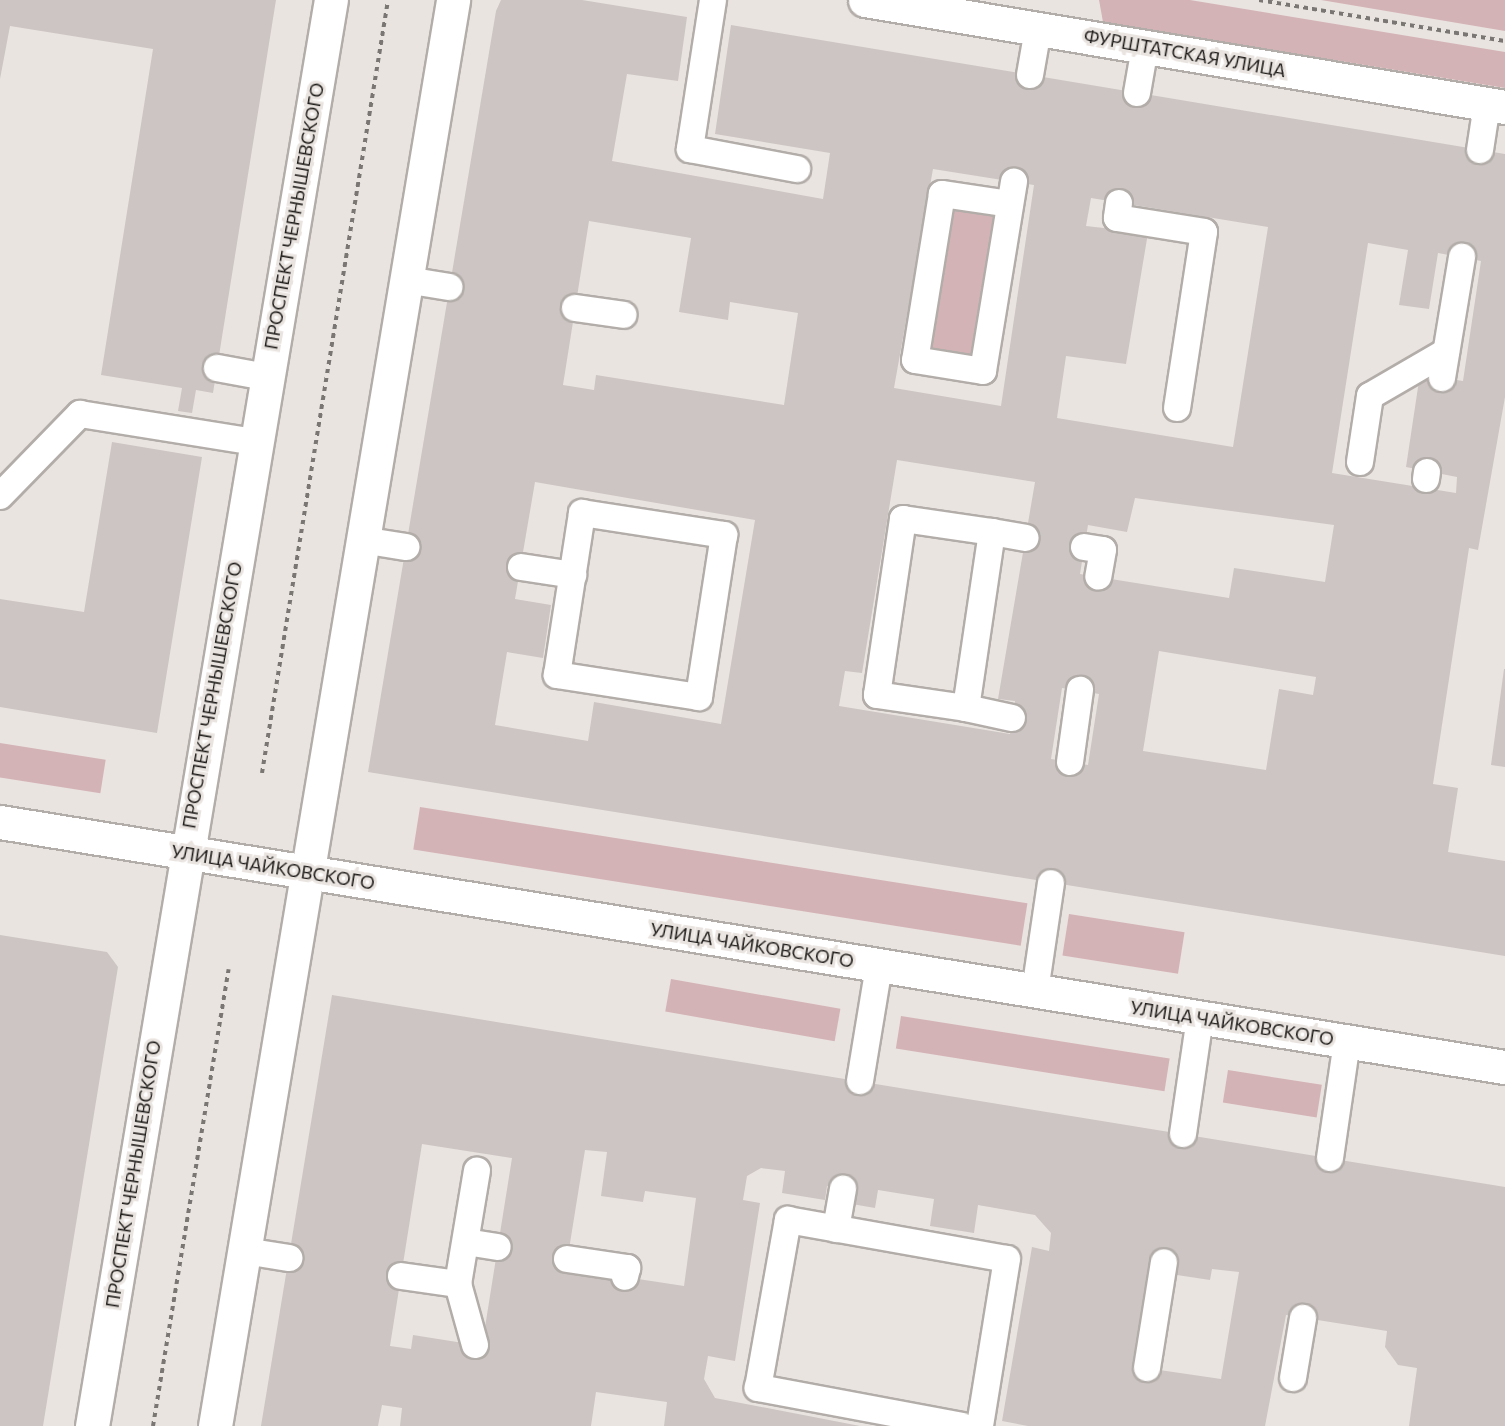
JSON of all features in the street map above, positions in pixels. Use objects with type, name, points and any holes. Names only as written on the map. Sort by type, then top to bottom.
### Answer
[{"type":"street","name":"ПРОСПЕКТ ЧЕРНЫШЕВСКОГО","points":[[92,1426],[186,853],[331,0]]},
{"type":"street","points":[[215,1426],[453,0]]},
{"type":"street","name":"ФУРШТАТСКАЯ УЛИЦА","points":[[865,0],[1496,105]]},
{"type":"street","name":"УЛИЦА ЧАЙКОВСКОГО","points":[[0,822],[1505,1067]]},
{"type":"lane","points":[[713,0],[690,149],[797,169]]},
{"type":"lane","points":[[1030,75],[1038,29]]},
{"type":"lane","points":[[1137,93],[1145,47]]},
{"type":"lane","points":[[1480,150],[1496,105]]},
{"type":"lane","points":[[1012,193],[983,371],[915,360],[942,194],[1012,193]]},
{"type":"lane","points":[[1119,203],[1117,218],[1204,232],[1178,408]]},
{"type":"lane","points":[[1442,378],[1462,257]]},
{"type":"lane","points":[[406,280],[449,287]]},
{"type":"lane","points":[[575,308],[624,315]]},
{"type":"lane","points":[[1360,462],[1370,396],[1446,352]]},
{"type":"lane","points":[[217,368],[266,377]]},
{"type":"lane","points":[[0,496],[80,414],[255,442]]},
{"type":"lane","points":[[582,513],[724,535],[699,697],[557,675],[573,576],[582,513]]},
{"type":"lane","points":[[1012,718],[966,708],[877,695],[903,519],[1025,538]]},
{"type":"lane","points":[[966,708],[992,532]]},
{"type":"lane","points":[[362,540],[406,547]]},
{"type":"lane","points":[[1084,547],[1103,550],[1098,577]]},
{"type":"lane","points":[[521,567],[573,576]]},
{"type":"lane","points":[[1070,762],[1065,730],[1080,690]]},
{"type":"lane","points":[[1035,991],[1051,883]]},
{"type":"lane","points":[[860,1082],[879,966]]},
{"type":"lane","points":[[1183,1134],[1200,1018]]},
{"type":"lane","points":[[1330,1158],[1347,1042]]},
{"type":"lane","points":[[475,1346],[458,1284],[477,1171]]},
{"type":"lane","points":[[836,1229],[843,1189]]},
{"type":"lane","points":[[962,1426],[758,1388],[788,1220],[1007,1259],[980,1426]]},
{"type":"lane","points":[[465,1242],[498,1247]]},
{"type":"lane","points":[[245,1251],[289,1258]]},
{"type":"lane","points":[[567,1258],[627,1268],[625,1277]]},
{"type":"lane","points":[[1147,1368],[1164,1262]]},
{"type":"lane","points":[[401,1276],[458,1284]]},
{"type":"lane","points":[[1293,1378],[1303,1318]]},
{"type":"path","points":[[262,773],[388,0]]},
{"type":"path","points":[[1259,0],[1505,41]]},
{"type":"path","points":[[153,1426],[229,969]]},
{"type":"shaded area","points":[[1099,0],[1190,0],[1505,52],[1505,88],[1103,22]]},
{"type":"shaded area","points":[[1321,0],[1505,0],[1505,31]]},
{"type":"shaded area","points":[[950,208],[998,216],[976,356],[928,348]]},
{"type":"shaded area","points":[[0,743],[106,760],[100,793],[0,777]]},
{"type":"shaded area","points":[[420,807],[1027,903],[1021,946],[413,849]]},
{"type":"shaded area","points":[[1069,914],[1185,932],[1178,974],[1062,955]]},
{"type":"shaded area","points":[[671,979],[840,1009],[835,1041],[665,1011]]},
{"type":"shaded area","points":[[901,1016],[1170,1059],[1164,1091],[896,1049]]},
{"type":"shaded area","points":[[1228,1070],[1322,1085],[1317,1117],[1223,1103]]},
{"type":"building","points":[[0,0],[276,0],[213,393],[196,390],[192,413],[178,411],[182,388],[101,375],[153,49],[10,26],[0,79]]},
{"type":"building","points":[[501,0],[582,0],[687,17],[678,81],[627,74],[612,161],[823,199],[830,153],[715,134],[731,25],[1505,154],[1505,397],[1478,550],[1469,548],[1433,784],[1458,788],[1448,852],[1505,861],[1505,956],[368,772],[496,11]],"holes":[[[933,169],[1034,185],[1001,406],[894,388]],[[1091,198],[1268,227],[1233,447],[1057,418],[1066,356],[1126,364],[1148,233],[1086,226]],[[589,221],[691,238],[679,312],[728,320],[730,302],[798,313],[784,405],[596,375],[594,390],[563,385]],[[1368,243],[1408,250],[1399,305],[1429,309],[1438,253],[1481,261],[1463,381],[1420,374],[1406,467],[1457,477],[1456,493],[1332,473]],[[897,460],[1035,482],[998,699],[1015,701],[1010,734],[839,706],[845,671],[862,673]],[[535,482],[755,520],[721,724],[594,702],[588,741],[495,725],[507,652],[543,658],[551,605],[515,599]],[[1135,498],[1334,525],[1325,582],[1234,568],[1229,598],[1080,574],[1088,525],[1127,532]],[[1159,651],[1316,677],[1313,695],[1279,689],[1266,770],[1143,751]],[[1062,688],[1099,694],[1088,765],[1051,759]]]},
{"type":"building","points":[[112,442],[202,457],[157,733],[0,707],[0,599],[84,612]]},
{"type":"building","points":[[1505,669],[1505,767],[1491,765]]},
{"type":"building","points":[[0,935],[107,952],[118,967],[43,1426],[0,1426]]},
{"type":"building","points":[[332,995],[1505,1187],[1505,1426],[1409,1426],[1417,1368],[1398,1365],[1385,1347],[1387,1331],[1286,1315],[1265,1426],[1028,1426],[1002,1421],[1032,1247],[1049,1251],[1051,1233],[1035,1215],[978,1205],[974,1233],[930,1226],[934,1199],[878,1190],[875,1208],[852,1204],[843,1189],[827,1186],[825,1200],[782,1193],[785,1171],[761,1168],[747,1176],[743,1200],[760,1203],[735,1361],[708,1356],[704,1379],[715,1398],[860,1426],[664,1426],[667,1402],[596,1392],[591,1426],[400,1426],[402,1408],[382,1405],[378,1426],[261,1426]],"holes":[[[422,1144],[512,1158],[482,1346],[413,1335],[411,1349],[390,1346]],[[585,1150],[607,1152],[601,1196],[643,1202],[645,1191],[696,1198],[684,1286],[566,1268]],[[1149,1260],[1179,1264],[1177,1275],[1210,1280],[1212,1269],[1239,1272],[1221,1379],[1132,1366]]]}]
